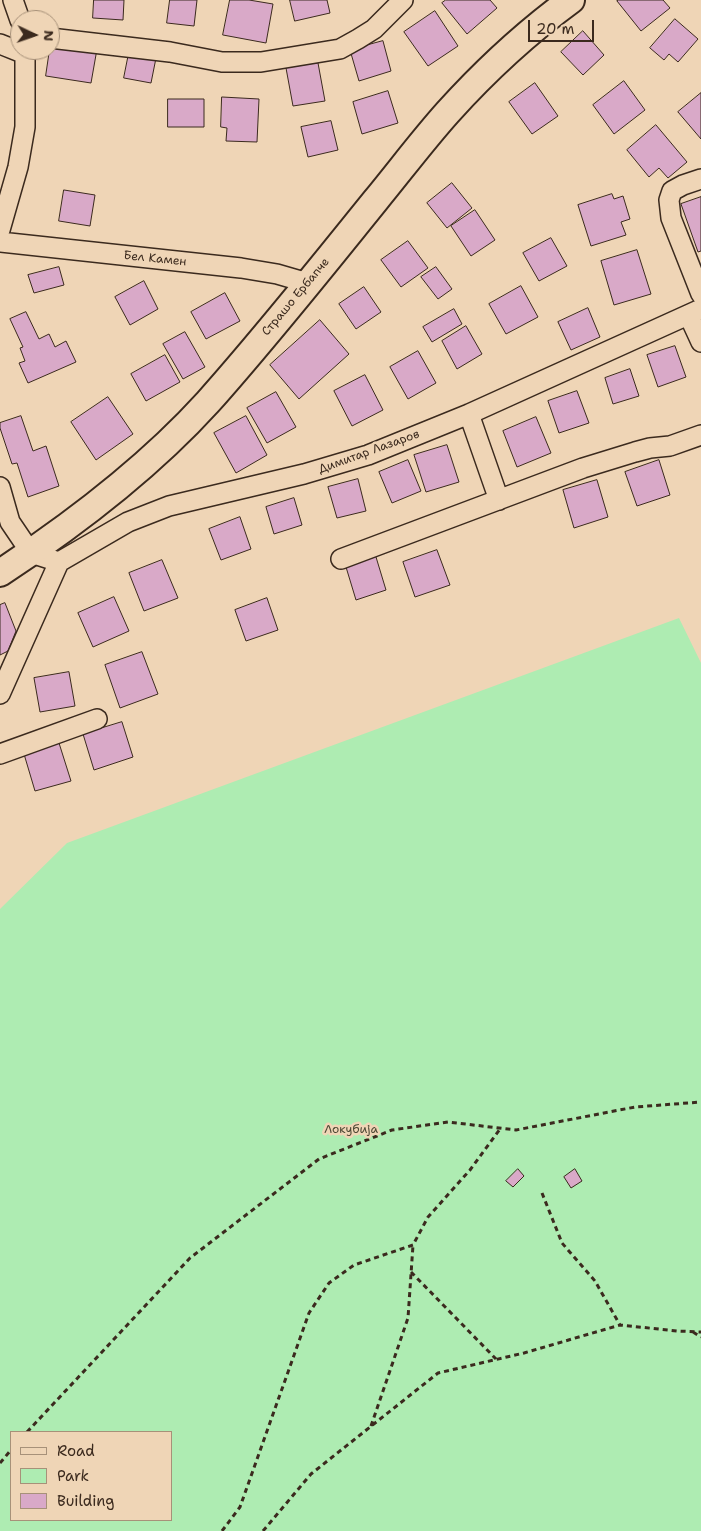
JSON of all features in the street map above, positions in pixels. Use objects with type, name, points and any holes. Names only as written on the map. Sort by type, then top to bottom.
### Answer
[{"type":"main road","name":"Страшо Ербапче","points":[[0,573],[31,553],[133,475],[165,446],[207,403],[308,284],[447,113],[502,56],[571,0]]},
{"type":"street","points":[[60,39],[170,52],[222,62],[261,62],[340,49],[374,29],[403,0]]},
{"type":"street","points":[[0,230],[18,168],[25,127],[25,60]]},
{"type":"street","points":[[701,180],[683,184],[672,192],[669,208],[671,218],[701,294]]},
{"type":"street","name":"Бел Камен","points":[[0,242],[241,268],[277,274],[308,284]]},
{"type":"street","points":[[695,312],[701,342]]},
{"type":"street","name":"Димитар Лазаров","points":[[59,562],[128,522],[168,506],[296,476],[368,455],[469,414],[695,312]]},
{"type":"street","points":[[469,414],[499,500]]},
{"type":"street","points":[[341,559],[583,468],[650,448],[670,446],[701,435]]},
{"type":"street","points":[[0,487],[10,522],[31,553],[59,562],[0,694]]},
{"type":"street","points":[[0,754],[97,719]]},
{"type":"path","points":[[28,1431],[190,1258],[319,1159],[392,1130],[448,1122],[516,1130],[635,1107],[701,1102]]},
{"type":"path","points":[[370,1427],[408,1318],[413,1246],[428,1217],[470,1170],[500,1128]]},
{"type":"path","points":[[542,1193],[562,1243],[595,1281],[620,1325]]},
{"type":"path","points":[[222,1531],[240,1508],[309,1312],[329,1283],[354,1266],[413,1246]]},
{"type":"path","points":[[411,1272],[496,1360]]},
{"type":"path","points":[[263,1531],[311,1474],[438,1373],[524,1353],[620,1325],[701,1332]]},
{"type":"path","points":[[691,1332],[701,1337]]},
{"type":"path","points":[[0,1463],[10,1451]]},
{"type":"green space","name":"Локубија","points":[[679,618],[701,663],[701,1531],[0,1531],[0,909],[67,843]]},
{"type":"building","points":[[94,0],[124,0],[123,20],[93,18]]},
{"type":"building","points":[[170,0],[197,0],[194,26],[167,23]]},
{"type":"building","points":[[230,0],[249,0],[273,4],[266,43],[223,35]]},
{"type":"building","points":[[290,0],[327,0],[330,13],[295,21]]},
{"type":"building","points":[[446,0],[490,0],[497,8],[467,34],[442,3]]},
{"type":"building","points":[[663,0],[670,8],[641,31],[617,1]]},
{"type":"building","points":[[435,11],[458,46],[428,66],[404,32]]},
{"type":"building","points":[[675,19],[698,39],[678,62],[669,54],[664,60],[650,48]]},
{"type":"building","points":[[583,31],[604,55],[583,75],[561,52]]},
{"type":"building","points":[[383,41],[391,71],[359,81],[350,50]]},
{"type":"building","points":[[60,43],[97,49],[91,83],[46,76],[48,60],[60,60]]},
{"type":"building","points":[[130,48],[157,53],[151,83],[124,78]]},
{"type":"building","points":[[318,63],[325,101],[293,106],[286,68]]},
{"type":"building","points":[[624,81],[645,110],[614,134],[593,105]]},
{"type":"building","points":[[535,83],[558,116],[532,134],[509,102]]},
{"type":"building","points":[[388,91],[398,123],[362,134],[353,102]]},
{"type":"building","points":[[701,93],[701,139],[678,112]]},
{"type":"building","points":[[222,97],[259,99],[257,142],[226,141],[227,128],[221,127]]},
{"type":"building","points":[[168,99],[204,99],[204,127],[168,127]]},
{"type":"building","points":[[331,121],[338,150],[308,157],[301,127]]},
{"type":"building","points":[[656,125],[687,162],[668,178],[659,168],[649,177],[627,150]]},
{"type":"building","points":[[452,183],[472,208],[447,228],[427,203]]},
{"type":"building","points":[[64,190],[95,195],[90,226],[59,221]]},
{"type":"building","points":[[612,194],[614,199],[623,196],[630,219],[621,222],[626,235],[591,246],[578,205]]},
{"type":"building","points":[[701,197],[701,251],[698,252],[681,204]]},
{"type":"building","points":[[475,210],[495,240],[471,256],[451,226]]},
{"type":"building","points":[[551,238],[567,266],[539,281],[523,253]]},
{"type":"building","points":[[408,241],[428,268],[401,287],[381,260]]},
{"type":"building","points":[[637,250],[651,294],[614,305],[601,261]]},
{"type":"building","points":[[59,267],[64,285],[34,293],[28,275]]},
{"type":"building","points":[[436,267],[452,289],[438,299],[421,277]]},
{"type":"building","points":[[144,281],[158,309],[130,325],[115,297]]},
{"type":"building","points":[[521,286],[538,317],[506,334],[489,304]]},
{"type":"building","points":[[364,287],[381,312],[356,329],[339,304]]},
{"type":"building","points":[[225,293],[240,321],[206,339],[191,312]]},
{"type":"building","points":[[588,308],[600,337],[571,350],[558,322]]},
{"type":"building","points":[[454,309],[462,324],[432,342],[423,327]]},
{"type":"building","points":[[26,312],[39,339],[49,334],[55,347],[66,341],[76,362],[28,383],[19,363],[25,361],[20,348],[23,347],[10,319]]},
{"type":"building","points":[[320,320],[349,354],[299,399],[270,365]]},
{"type":"building","points":[[466,326],[482,354],[457,369],[442,341]]},
{"type":"building","points":[[185,332],[205,367],[183,379],[163,344]]},
{"type":"building","points":[[675,346],[686,377],[658,387],[647,355]]},
{"type":"building","points":[[418,351],[436,383],[408,399],[390,367]]},
{"type":"building","points":[[165,355],[180,382],[146,401],[131,374]]},
{"type":"building","points":[[630,369],[639,396],[613,404],[605,378]]},
{"type":"building","points":[[365,375],[383,410],[352,426],[334,391]]},
{"type":"building","points":[[577,391],[589,423],[559,433],[548,401]]},
{"type":"building","points":[[276,392],[296,427],[267,443],[247,408]]},
{"type":"building","points":[[108,397],[133,434],[96,460],[71,422]]},
{"type":"building","points":[[21,416],[33,451],[46,446],[59,486],[28,497],[17,463],[12,464],[0,428],[0,423]]},
{"type":"building","points":[[246,416],[267,455],[236,473],[214,433]]},
{"type":"building","points":[[536,417],[551,453],[517,467],[503,431]]},
{"type":"building","points":[[447,445],[459,482],[426,492],[414,455]]},
{"type":"building","points":[[408,460],[421,491],[392,503],[379,472]]},
{"type":"building","points":[[659,460],[670,495],[637,506],[625,472]]},
{"type":"building","points":[[358,479],[366,511],[337,518],[328,487]]},
{"type":"building","points":[[597,480],[608,517],[574,528],[563,490]]},
{"type":"building","points":[[294,498],[302,525],[274,534],[266,507]]},
{"type":"building","points":[[240,517],[251,549],[221,560],[209,529]]},
{"type":"building","points":[[437,550],[450,585],[415,597],[403,562]]},
{"type":"building","points":[[376,557],[386,590],[356,600],[346,567]]},
{"type":"building","points":[[162,560],[178,598],[144,611],[129,573]]},
{"type":"building","points":[[114,597],[129,631],[93,647],[78,613]]},
{"type":"building","points":[[267,598],[278,630],[246,641],[235,610]]},
{"type":"building","points":[[5,603],[16,631],[8,651],[0,655],[0,605]]},
{"type":"building","points":[[142,652],[158,694],[120,708],[105,665]]},
{"type":"building","points":[[69,672],[75,706],[40,712],[34,678]]},
{"type":"building","points":[[122,722],[133,757],[94,770],[83,734]]},
{"type":"building","points":[[59,743],[71,781],[35,791],[24,754]]},
{"type":"building","points":[[518,1169],[524,1176],[513,1187],[506,1181]]},
{"type":"building","points":[[575,1169],[582,1181],[571,1188],[564,1177]]}]
